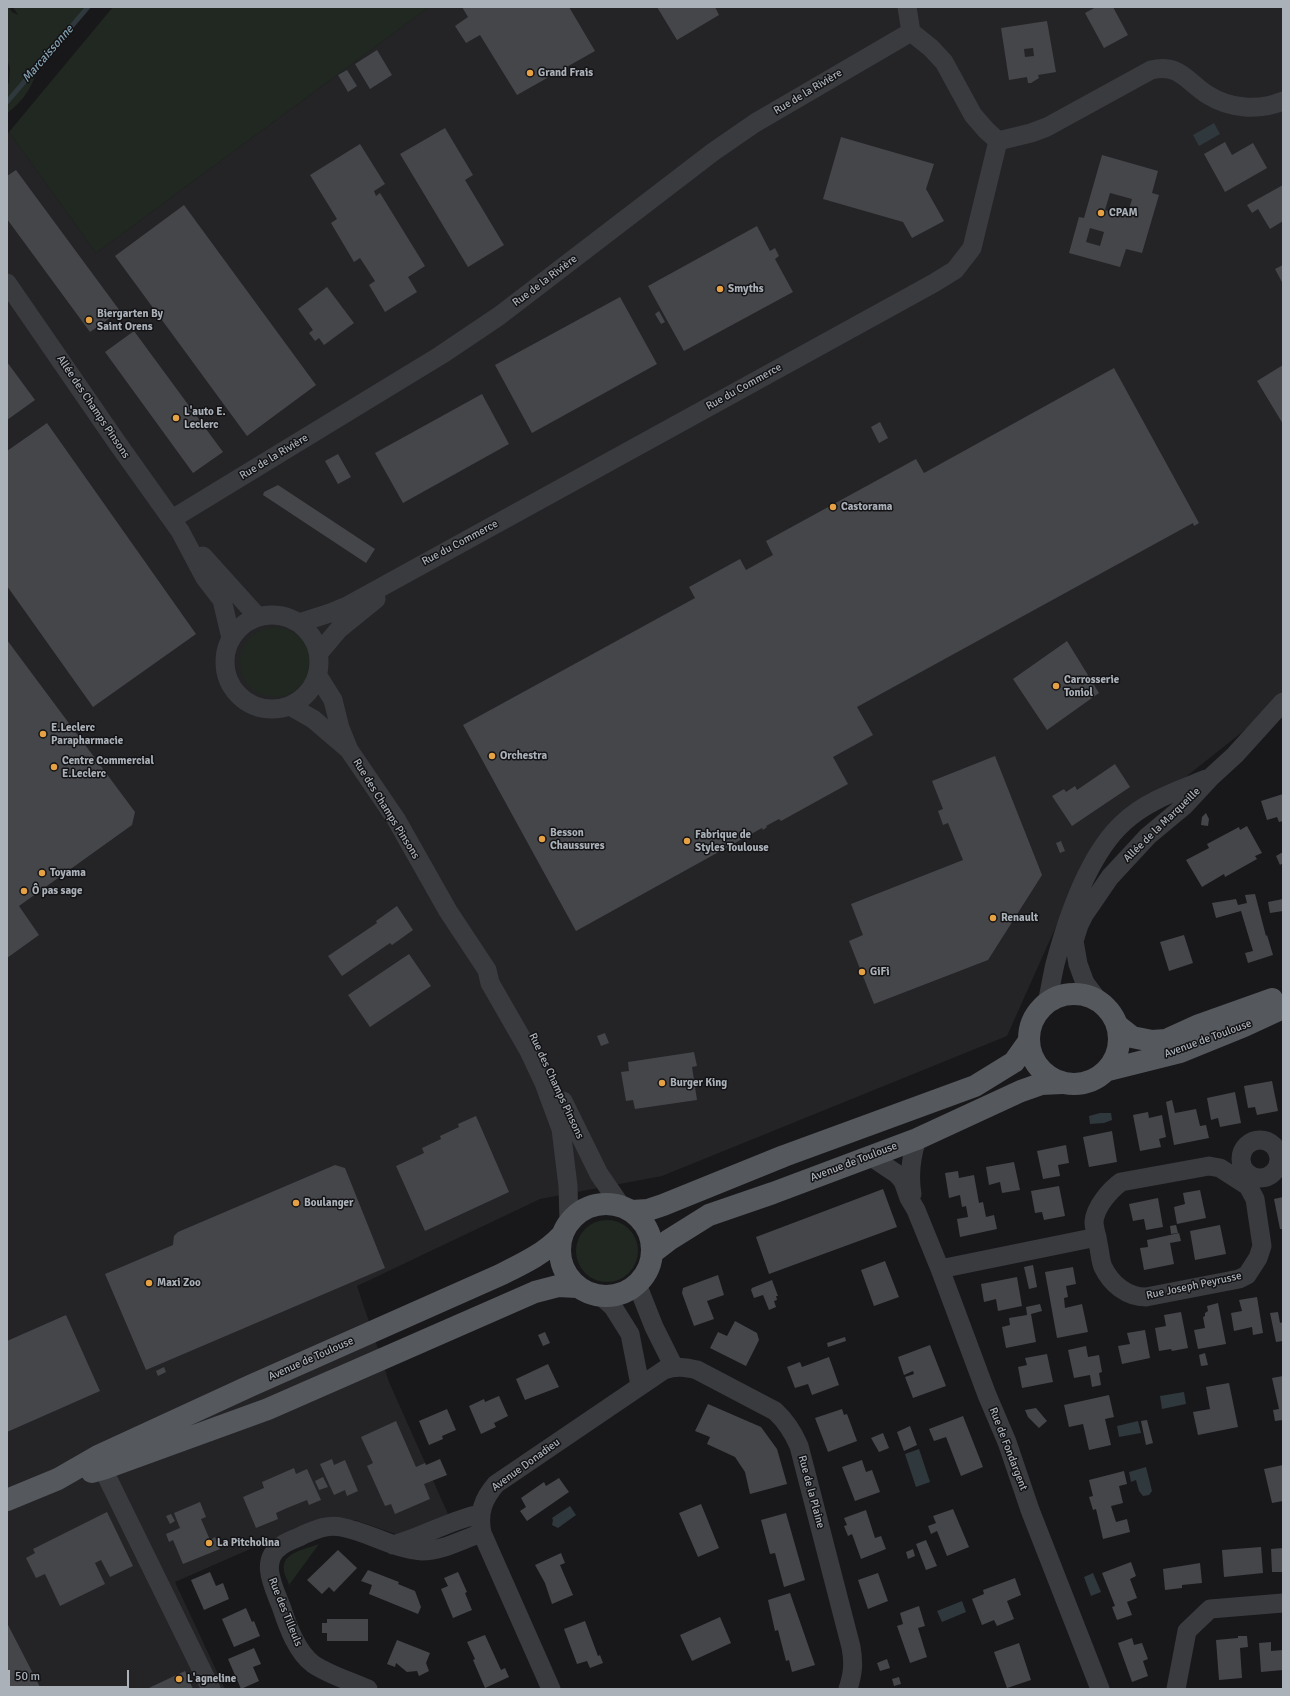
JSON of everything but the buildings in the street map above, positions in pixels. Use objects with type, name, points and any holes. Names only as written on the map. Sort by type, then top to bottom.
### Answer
[{"type":"main road","points":[[1077,993],[1097,999],[1110,1010],[1118,1026],[1120,1037],[1119,1049],[1115,1060],[1108,1070],[1098,1078],[1087,1083],[1062,1083],[1049,1077],[1039,1068],[1032,1055],[1029,1041],[1033,1020],[1046,1003],[1056,997],[1077,993]]},
{"type":"main road","name":"Avenue de Toulouse","points":[[1118,1026],[1132,1037],[1152,1041],[1166,1040],[1199,1025],[1283,996]]},
{"type":"main road","name":"Avenue de Toulouse","points":[[1108,1070],[1180,1052],[1244,1026],[1283,1008]]},
{"type":"main road","points":[[626,1209],[643,1223],[650,1237],[652,1253],[647,1270],[637,1284],[620,1294],[601,1296],[588,1293],[577,1286],[568,1276],[561,1264],[559,1250],[565,1229],[577,1213],[598,1204],[609,1204],[626,1209],[648,1210],[663,1205],[784,1156],[975,1086],[1014,1062],[1029,1041]]},
{"type":"main road","name":"Avenue de Toulouse","points":[[652,1253],[669,1240],[710,1214],[773,1193],[917,1138],[1021,1091],[1041,1084],[1062,1083]]},
{"type":"main road","name":"Avenue de Toulouse","points":[[7,1500],[58,1479],[98,1456],[500,1275],[534,1258],[551,1247],[565,1229]]},
{"type":"main road","name":"Avenue de Toulouse","points":[[58,1479],[103,1469],[268,1409],[535,1292],[558,1286],[577,1286]]},
{"type":"street","points":[[908,7],[910,32],[930,48],[944,62],[973,115],[998,141],[1048,127],[1146,73],[1160,68],[1178,72],[1208,95],[1235,106],[1259,107],[1283,101]]},
{"type":"street","name":"Rue de la Rivière","points":[[176,525],[441,355],[499,316],[713,152],[755,123],[910,32]]},
{"type":"street","name":"Rue du Commerce","points":[[299,623],[330,614],[347,606],[411,569],[955,270],[972,248],[998,141]]},
{"type":"street","name":"Allée des Champs Pinsons","points":[[7,283],[176,525],[258,617]]},
{"type":"street","name":"Allée des Champs Pinsons","points":[[176,525],[205,578],[222,600],[232,638]]},
{"type":"street","name":"Rue du Commerce","points":[[319,653],[339,628],[411,569]]},
{"type":"street","points":[[278,615],[290,618],[299,623],[311,634],[319,653],[320,665],[318,676],[307,695],[290,706],[276,710],[262,709],[246,702],[234,691],[227,676],[225,665],[226,655],[232,638],[243,626],[258,617],[278,615]]},
{"type":"street","name":"Rue des Champs Pinsons","points":[[318,676],[333,700],[340,728],[349,750],[396,820],[448,911],[487,970],[490,983],[529,1051],[542,1078],[561,1129],[568,1186],[565,1229]]},
{"type":"street","name":"Allée de la Marqueille","points":[[1097,999],[1085,983],[1078,964],[1074,941],[1079,924],[1110,877],[1148,836],[1184,806],[1211,777],[1236,755],[1283,702]]},
{"type":"street","name":"Rue des Champs Pinsons","points":[[290,706],[313,719],[349,750]]},
{"type":"street","name":"Allée de la Marqueille","points":[[1046,1003],[1055,964],[1077,897],[1094,862],[1106,842],[1123,823],[1141,809],[1164,796],[1211,777]]},
{"type":"street","name":"Rue des Champs Pinsons","points":[[487,970],[498,978],[535,1037],[569,1116],[592,1161],[607,1187],[626,1209]]},
{"type":"street","name":"Rue de Fondargent","points":[[916,1210],[910,1183],[912,1153],[917,1138]]},
{"type":"street","name":"Rue de Fondargent","points":[[870,1156],[897,1174],[903,1181],[909,1198],[916,1210],[940,1269],[987,1395],[1007,1442],[1030,1510],[1100,1689]]},
{"type":"street","name":"Rue Joseph Peyrusse","points":[[1209,1166],[1243,1173],[1255,1199],[1262,1246],[1258,1258],[1247,1275],[1239,1279],[1146,1297],[1136,1297],[1128,1294],[1109,1278],[1102,1266],[1097,1237],[1094,1222],[1097,1210],[1114,1188],[1121,1182],[1209,1166]]},
{"type":"street","points":[[940,1269],[1097,1237]]},
{"type":"street","points":[[601,1296],[613,1307],[630,1334],[640,1386],[664,1370],[674,1367],[654,1327],[637,1284]]},
{"type":"street","name":"Rue de la Plaine","points":[[674,1367],[687,1367],[697,1370],[775,1411],[785,1420],[792,1431],[799,1446],[851,1647],[854,1663],[848,1689]]},
{"type":"street","name":"Avenue Donadieu","points":[[551,1689],[482,1533],[480,1514],[488,1493],[496,1484],[640,1386]]},
{"type":"street","points":[[103,1469],[211,1689]]},
{"type":"street","points":[[392,1545],[406,1542],[452,1522],[480,1514]]},
{"type":"street","name":"Rue des Tilleuls","points":[[368,1689],[324,1670],[312,1663],[303,1654],[284,1614],[269,1574],[269,1563],[276,1549],[282,1544],[317,1529],[328,1526],[340,1527],[408,1550],[430,1551],[482,1533]]},
{"type":"street","points":[[1176,1689],[1187,1630],[1210,1609],[1283,1603]]},
{"type":"shaded area","points":[[7,7],[18,15],[13,7],[91,7],[38,67],[27,93],[18,104],[7,113],[7,84],[9,83],[10,68],[7,59]]},
{"type":"shaded area","points":[[113,7],[429,7],[96,253],[9,132]]},
{"type":"shaded area","points":[[429,7],[1283,7],[1283,693],[1256,721],[1113,835],[1062,913],[1007,1036],[662,1176],[540,1199],[357,1286],[389,1382],[448,1514],[401,1536],[355,1520],[314,1521],[175,1582],[225,1689],[7,1689],[7,135],[9,132],[96,253]]},
{"type":"shaded area","points":[[1214,123],[1220,134],[1199,146],[1193,135]]},
{"type":"shaded area","points":[[275,627],[288,630],[300,637],[307,649],[310,662],[307,675],[300,687],[288,694],[275,697],[262,694],[250,687],[243,675],[240,662],[243,649],[250,637],[262,630]]},
{"type":"shaded area","points":[[1100,1113],[1111,1113],[1112,1120],[1104,1123],[1090,1124],[1089,1116]]},
{"type":"shaded area","points":[[601,1220],[613,1220],[629,1229],[636,1239],[638,1251],[636,1263],[629,1273],[613,1282],[601,1282],[590,1277],[581,1268],[576,1257],[576,1245],[581,1234],[590,1225]]},
{"type":"shaded area","points":[[1184,1392],[1186,1404],[1162,1409],[1160,1396]]},
{"type":"shaded area","points":[[1138,1421],[1141,1433],[1119,1437],[1117,1426]]},
{"type":"shaded area","points":[[919,1449],[930,1482],[916,1487],[905,1454]]},
{"type":"shaded area","points":[[1146,1467],[1152,1491],[1149,1495],[1143,1496],[1139,1491],[1136,1480],[1131,1482],[1129,1472]]},
{"type":"shaded area","points":[[570,1506],[576,1515],[558,1528],[552,1525],[552,1518]]},
{"type":"shaded area","points":[[319,1544],[289,1585],[284,1572],[284,1564],[287,1559],[296,1552]]},
{"type":"shaded area","points":[[1093,1573],[1101,1592],[1091,1596],[1084,1577]]},
{"type":"shaded area","points":[[962,1601],[966,1612],[942,1622],[937,1611]]},
{"type":"waterway","name":"Marcaissonne","points":[[7,102],[88,7]]},
{"type":"place","name":"Grand Frais","points":[[530,73]]},
{"type":"place","name":"CPAM","points":[[1101,213]]},
{"type":"place","name":"Smyths","points":[[720,289]]},
{"type":"place","name":"Biergarten By Saint Orens","points":[[89,320]]},
{"type":"place","name":"L'auto E. Leclerc","points":[[176,418]]},
{"type":"place","name":"Castorama","points":[[833,507]]},
{"type":"place","name":"Carrosserie Toniol","points":[[1056,686]]},
{"type":"place","name":"E.Leclerc Parapharmacie","points":[[43,734]]},
{"type":"place","name":"Orchestra","points":[[492,756]]},
{"type":"place","name":"Centre Commercial E.Leclerc","points":[[54,767]]},
{"type":"place","name":"Besson Chaussures","points":[[542,839]]},
{"type":"place","name":"Fabrique de Styles Toulouse","points":[[687,841]]},
{"type":"place","name":"Toyama","points":[[42,873]]},
{"type":"place","name":"Ô pas sage","points":[[24,891]]},
{"type":"place","name":"Renault","points":[[993,918]]},
{"type":"place","name":"GiFi","points":[[862,972]]},
{"type":"place","name":"Burger King","points":[[662,1083]]},
{"type":"place","name":"Boulanger","points":[[296,1203]]},
{"type":"place","name":"Maxi Zoo","points":[[149,1283]]},
{"type":"place","name":"La Pitcholina","points":[[209,1543]]},
{"type":"place","name":"L'agneline","points":[[179,1679]]}]
